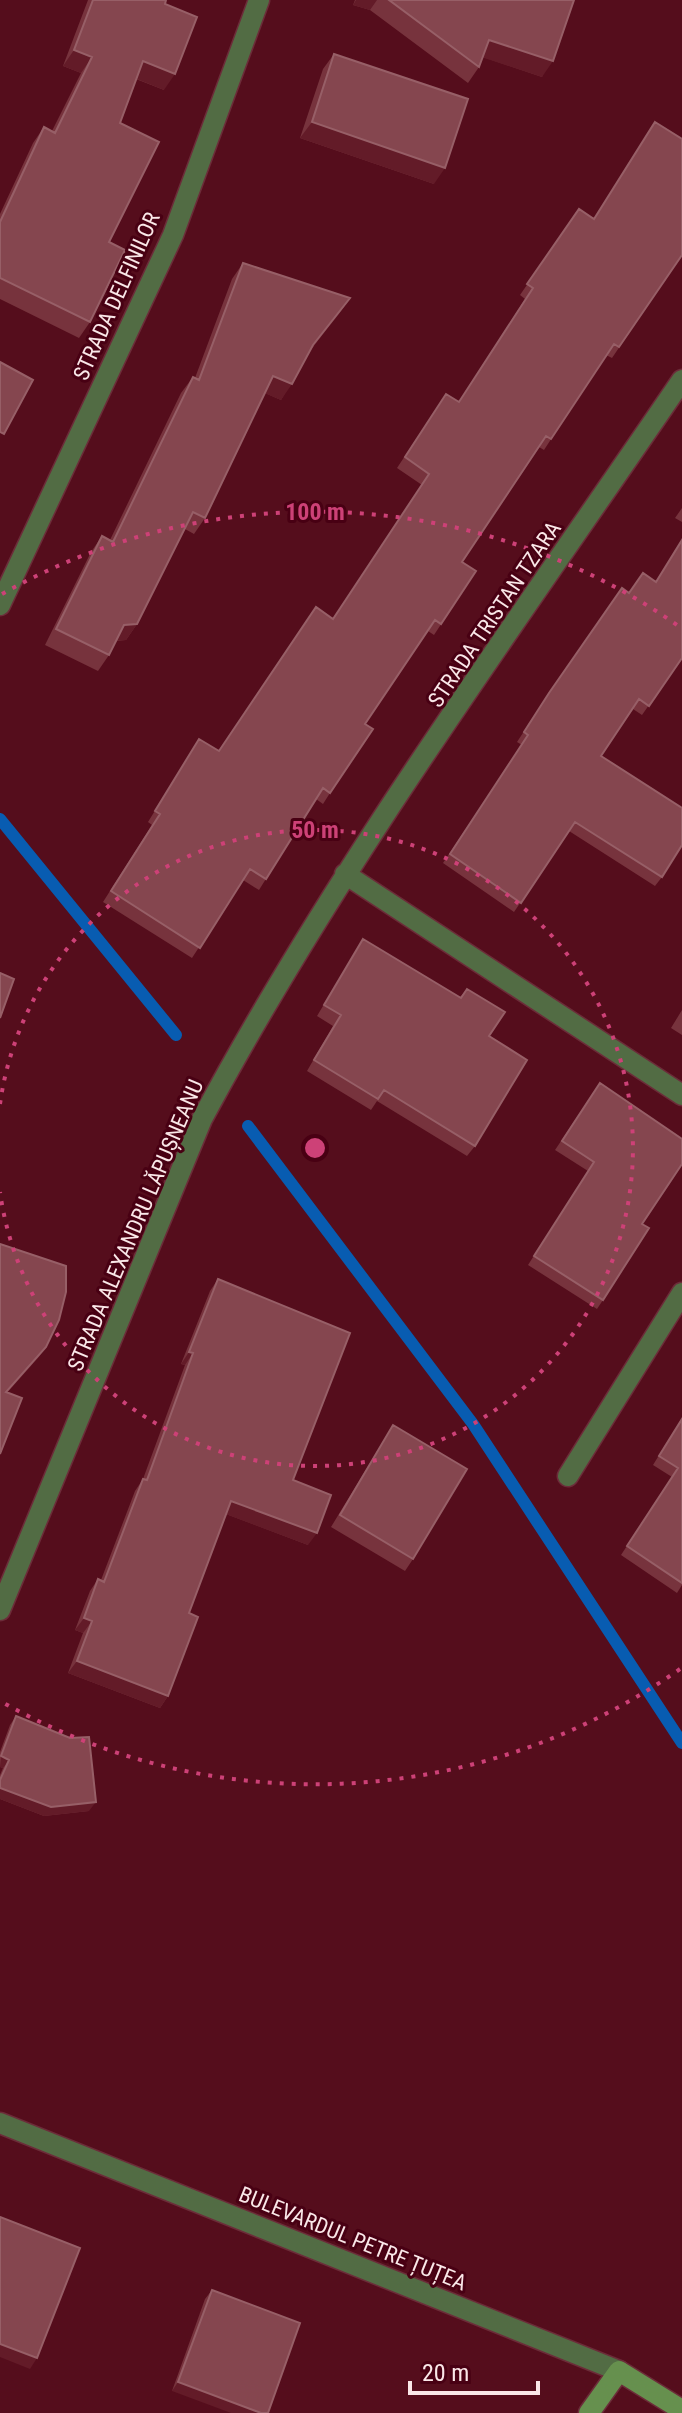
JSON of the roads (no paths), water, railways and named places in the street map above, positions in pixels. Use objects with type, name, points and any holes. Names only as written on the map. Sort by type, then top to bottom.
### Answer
[{"type":"street","name":"STRADA DELFINILOR","points":[[0,605],[173,235],[259,0]]},
{"type":"street","name":"STRADA TRISTAN TZARA","points":[[345,874],[682,380]]},
{"type":"street","name":"STRADA ALEXANDRU LĂPUȘNEANU","points":[[0,1610],[202,1119],[345,874]]},
{"type":"street","points":[[345,874],[682,1095]]},
{"type":"street","points":[[568,1476],[682,1293]]},
{"type":"street","name":"BULEVARDUL PETRE ȚUȚEA","points":[[0,2123],[619,2371],[682,2410]]},
{"type":"street","points":[[589,2413],[619,2371]]},
{"type":"waterway","points":[[0,819],[176,1035]]},
{"type":"waterway","points":[[248,1126],[473,1424],[682,1743]]}]
